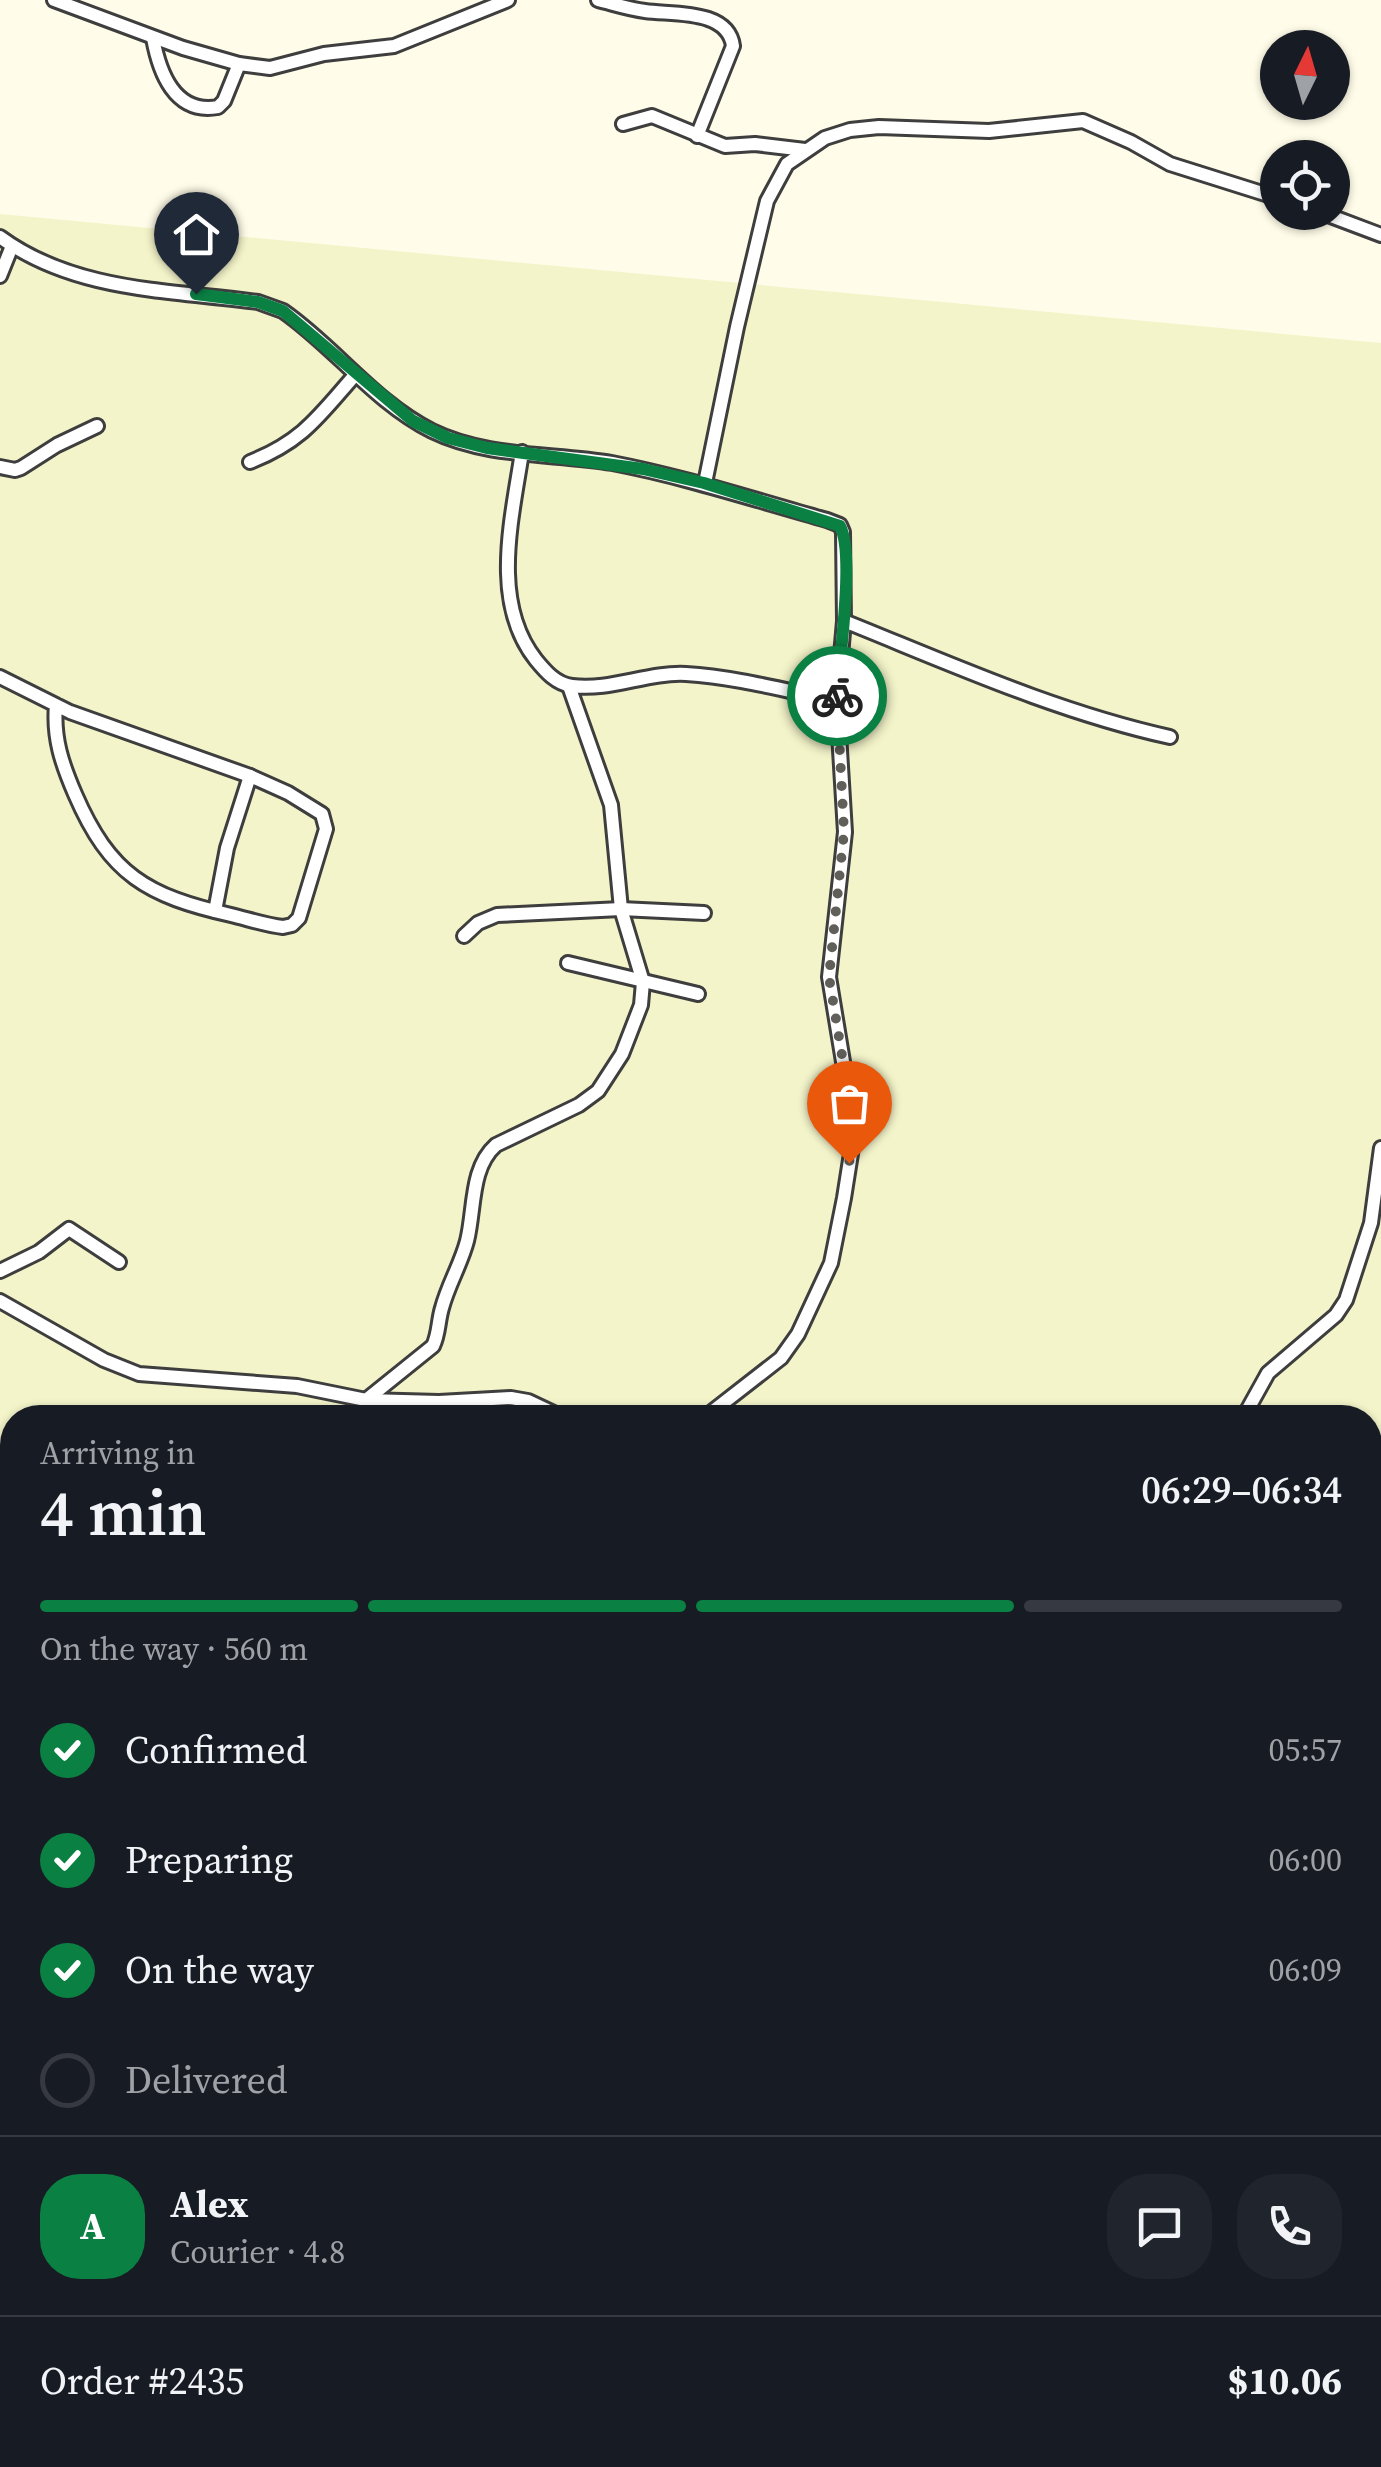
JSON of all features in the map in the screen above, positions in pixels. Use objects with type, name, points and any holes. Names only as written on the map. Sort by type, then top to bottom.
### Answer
[{"type":"street","points":[[54,0],[94,12],[153,38],[238,64],[270,68],[324,54],[394,46],[508,0]]},
{"type":"street","points":[[598,0],[634,9],[696,16],[717,22],[729,31],[732,46],[697,136]]},
{"type":"street","points":[[153,38],[160,72],[168,85],[202,108],[218,107],[224,100],[238,64]]},
{"type":"street","points":[[622,124],[652,116],[726,146],[755,144],[805,150]]},
{"type":"street","points":[[704,483],[767,201],[787,164],[825,138],[879,127],[998,131],[1083,121],[1170,164],[1260,192]]},
{"type":"street","points":[[1350,223],[1381,235]]},
{"type":"street","points":[[0,276],[6,242],[74,274],[101,282],[270,305],[298,321],[413,421],[439,434],[487,448],[606,462],[704,483],[840,526],[846,542],[837,700],[844,832],[829,977],[853,1141],[831,1263],[812,1306],[781,1358],[721,1405]]},
{"type":"street","points":[[250,462],[285,448],[304,434],[356,375]]},
{"type":"street","points":[[0,467],[21,468],[97,426]]},
{"type":"street","points":[[522,452],[511,542],[509,603],[522,642],[547,673],[569,686],[610,686],[682,674],[837,700]]},
{"type":"street","points":[[844,620],[1046,702],[1111,723],[1170,736]]},
{"type":"street","points":[[0,678],[56,705],[250,776],[322,814],[326,828],[305,904],[292,925],[273,926],[159,894],[126,873],[90,826],[60,758],[55,736],[56,705]]},
{"type":"street","points":[[366,1400],[433,1346],[442,1308],[466,1246],[478,1168],[484,1155],[598,1091],[633,1031],[642,1005],[642,982],[622,909],[610,806],[569,686]]},
{"type":"street","points":[[215,911],[227,848],[250,776]]},
{"type":"street","points":[[464,936],[478,923],[497,915],[622,909],[704,913]]},
{"type":"street","points":[[568,963],[698,994]]},
{"type":"street","points":[[1250,1405],[1268,1373],[1336,1315],[1346,1300],[1370,1223],[1381,1148]]},
{"type":"street","points":[[0,1271],[39,1252],[69,1230],[118,1262]]},
{"type":"street","points":[[0,1301],[104,1360],[139,1374],[297,1386],[366,1400],[439,1402],[511,1398],[536,1405]]},
{"type":"green space","points":[[0,214],[1381,343],[1381,1405],[0,1405]]},
{"type":"way so far","points":[[837,696],[844,832],[829,977],[852,1116],[849,1163]]},
{"type":"route","points":[[196,294],[258,302],[283,311],[413,421],[448,438],[487,448],[643,469],[704,483],[840,526],[846,542],[837,696]]}]
